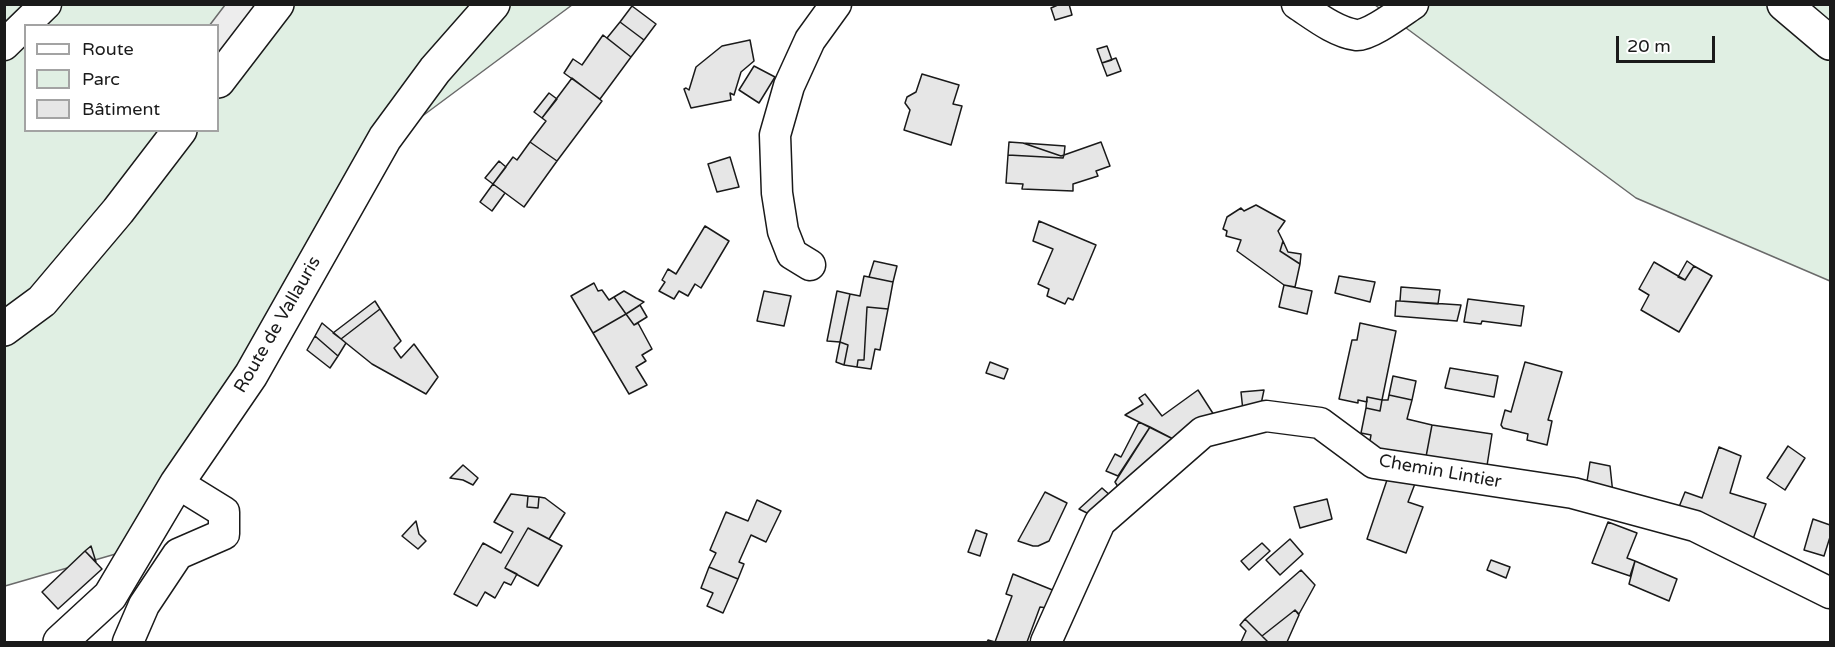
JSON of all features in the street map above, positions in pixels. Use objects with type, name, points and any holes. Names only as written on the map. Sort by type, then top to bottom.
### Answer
[{"type":"main road","points":[[219,80],[277,4]]},
{"type":"main road","name":"Route de Vallauris","points":[[60,642],[110,596],[177,483],[251,375],[385,138],[435,70],[493,4]]},
{"type":"main road","points":[[1784,4],[1830,43]]},
{"type":"main road","points":[[4,329],[42,301],[118,211],[178,132]]},
{"type":"street","points":[[26,24],[46,4]]},
{"type":"street","points":[[810,265],[792,254],[783,231],[777,193],[775,135],[789,86],[810,40],[836,4]]},
{"type":"street","points":[[1297,4],[1337,27],[1357,35],[1368,32],[1413,4]]},
{"type":"street","points":[[4,45],[24,25]]},
{"type":"street","name":"Chemin Lintier","points":[[1046,642],[1100,522],[1203,432],[1266,416],[1320,423],[1374,463],[1573,493],[1695,526],[1830,593]]},
{"type":"street","points":[[128,642],[144,605],[178,554],[224,534],[224,512],[177,483]]},
{"type":"green space","points":[[5,5],[572,5],[413,123],[119,553],[5,586]]},
{"type":"green space","points":[[1375,5],[1830,5],[1830,281],[1636,198]]},
{"type":"shaded area","points":[[225,5],[268,5],[219,70],[219,24],[211,24]]},
{"type":"building","points":[[1060,4],[1069,4],[1072,15],[1055,20],[1051,8]]},
{"type":"building","points":[[632,6],[656,24],[644,40],[620,22]]},
{"type":"building","points":[[620,22],[644,40],[631,57],[607,38]]},
{"type":"building","points":[[603,35],[631,57],[600,99],[564,73],[573,59],[582,65]]},
{"type":"building","points":[[750,40],[754,61],[741,72],[734,95],[730,93],[731,100],[691,108],[684,89],[689,90],[696,67],[722,46]]},
{"type":"building","points":[[1107,46],[1112,60],[1102,63],[1097,49]]},
{"type":"building","points":[[1116,58],[1121,71],[1107,76],[1102,63]]},
{"type":"building","points":[[754,66],[775,77],[759,103],[739,90]]},
{"type":"building","points":[[922,74],[959,85],[953,104],[962,106],[951,145],[904,130],[910,110],[905,103],[907,97],[916,92]]},
{"type":"building","points":[[572,78],[602,101],[557,161],[530,142],[546,121],[542,118]]},
{"type":"building","points":[[549,93],[557,99],[542,118],[534,112]]},
{"type":"building","points":[[530,142],[557,161],[524,207],[493,184],[513,157],[517,160]]},
{"type":"building","points":[[1009,142],[1023,143],[1061,156],[1064,155],[1063,158],[1008,155]]},
{"type":"building","points":[[1101,142],[1110,166],[1096,171],[1098,176],[1073,184],[1073,191],[1022,189],[1023,184],[1006,183],[1008,155],[1063,158],[1064,155]]},
{"type":"building","points":[[1023,143],[1065,146],[1064,155],[1061,156]]},
{"type":"building","points":[[730,157],[739,187],[717,192],[708,164]]},
{"type":"building","points":[[499,161],[506,167],[493,184],[485,178]]},
{"type":"building","points":[[493,184],[505,193],[492,211],[480,202]]},
{"type":"building","points":[[1256,205],[1285,221],[1278,231],[1283,241],[1280,251],[1300,264],[1295,287],[1284,285],[1237,251],[1241,240],[1226,236],[1227,231],[1223,229],[1227,217],[1241,208],[1244,211]]},
{"type":"building","points":[[1039,221],[1096,245],[1073,300],[1068,298],[1065,304],[1047,296],[1049,289],[1038,284],[1053,249],[1033,241]]},
{"type":"building","points":[[705,226],[729,241],[701,288],[695,284],[688,296],[679,291],[674,299],[659,291],[665,282],[662,280],[668,269],[676,274]]},
{"type":"building","points":[[1283,241],[1288,252],[1301,254],[1300,264],[1280,251]]},
{"type":"building","points":[[874,261],[897,266],[893,282],[869,277]]},
{"type":"building","points":[[1687,261],[1694,266],[1685,280],[1678,277]]},
{"type":"building","points":[[1654,262],[1685,280],[1694,266],[1712,276],[1679,332],[1641,310],[1649,295],[1639,289]]},
{"type":"building","points":[[864,276],[893,282],[888,309],[867,307],[864,360],[858,360],[857,367],[844,365],[848,345],[840,342],[850,294],[860,296]]},
{"type":"building","points":[[1339,276],[1375,282],[1370,302],[1335,293]]},
{"type":"building","points":[[594,283],[598,291],[602,290],[609,300],[614,297],[626,314],[593,333],[571,296]]},
{"type":"building","points":[[1284,285],[1312,291],[1307,314],[1279,307]]},
{"type":"building","points":[[1401,287],[1440,290],[1438,304],[1400,301]]},
{"type":"building","points":[[624,291],[644,302],[626,314],[614,297]]},
{"type":"building","points":[[764,291],[791,296],[784,326],[757,321]]},
{"type":"building","points":[[837,291],[850,294],[840,342],[827,341]]},
{"type":"building","points":[[1468,299],[1524,306],[1521,326],[1482,321],[1481,324],[1464,322]]},
{"type":"building","points":[[375,301],[380,309],[341,339],[333,333]]},
{"type":"building","points":[[1396,301],[1461,305],[1457,321],[1395,316]]},
{"type":"building","points":[[640,305],[647,317],[634,325],[626,314]]},
{"type":"building","points":[[867,307],[888,309],[880,350],[875,349],[871,369],[857,367],[858,360],[864,360]]},
{"type":"building","points":[[380,309],[401,341],[394,348],[401,358],[414,344],[438,377],[426,394],[372,364],[341,339]]},
{"type":"building","points":[[626,314],[634,325],[638,323],[652,349],[642,355],[646,361],[636,367],[647,385],[629,394],[593,333]]},
{"type":"building","points":[[322,323],[346,343],[338,356],[315,336]]},
{"type":"building","points":[[1360,323],[1396,331],[1382,400],[1367,397],[1367,402],[1358,400],[1358,403],[1339,399],[1352,340],[1357,340]]},
{"type":"building","points":[[315,336],[338,356],[330,368],[307,350]]},
{"type":"building","points":[[840,342],[848,345],[844,365],[836,362]]},
{"type":"building","points":[[990,362],[1008,369],[1004,379],[986,373]]},
{"type":"building","points":[[1525,362],[1562,372],[1548,420],[1552,421],[1547,445],[1527,440],[1528,434],[1503,428],[1501,425],[1505,410],[1511,412]]},
{"type":"building","points":[[1450,368],[1498,376],[1494,397],[1445,388]]},
{"type":"building","points":[[1393,376],[1416,381],[1412,400],[1389,395]]},
{"type":"building","points":[[1198,390],[1214,415],[1177,441],[1125,415],[1143,404],[1139,398],[1145,394],[1162,416]]},
{"type":"building","points":[[1264,390],[1260,409],[1243,411],[1241,392]]},
{"type":"building","points":[[1389,395],[1412,400],[1407,419],[1432,425],[1425,462],[1369,446],[1371,435],[1361,433],[1366,408],[1380,411],[1382,400],[1388,400]]},
{"type":"building","points":[[1367,397],[1382,400],[1380,411],[1366,408]]},
{"type":"building","points":[[1139,422],[1150,427],[1118,476],[1106,471],[1115,454],[1121,457]]},
{"type":"building","points":[[1432,425],[1492,434],[1486,472],[1425,462]]},
{"type":"building","points":[[1150,427],[1177,441],[1120,490],[1115,482]]},
{"type":"building","points":[[1788,446],[1805,458],[1785,490],[1767,478]]},
{"type":"building","points":[[1719,447],[1741,456],[1730,493],[1766,504],[1753,539],[1677,512],[1685,492],[1702,498]]},
{"type":"building","points":[[1590,462],[1610,466],[1613,494],[1586,488]]},
{"type":"building","points":[[463,465],[478,478],[473,485],[463,480],[450,478]]},
{"type":"building","points":[[1388,477],[1416,481],[1408,502],[1423,507],[1406,553],[1367,539]]},
{"type":"building","points":[[1102,488],[1112,497],[1093,516],[1079,509]]},
{"type":"building","points":[[1045,492],[1067,503],[1049,541],[1033,546],[1018,541]]},
{"type":"building","points":[[511,494],[528,496],[527,507],[538,508],[539,497],[545,498],[565,513],[549,539],[528,528],[505,568],[517,574],[511,585],[504,582],[495,598],[485,592],[477,606],[454,594],[483,543],[501,553],[513,532],[494,522]]},
{"type":"building","points":[[528,496],[539,497],[538,508],[527,507]]},
{"type":"building","points":[[1327,499],[1332,519],[1300,528],[1294,507]]},
{"type":"building","points":[[757,500],[781,511],[766,542],[751,535],[739,562],[744,564],[738,579],[709,567],[716,553],[710,550],[726,512],[748,521]]},
{"type":"building","points":[[1813,519],[1830,525],[1830,537],[1824,556],[1804,550]]},
{"type":"building","points":[[416,521],[419,534],[426,541],[418,549],[402,536]]},
{"type":"building","points":[[1608,522],[1637,533],[1627,558],[1635,561],[1630,576],[1592,563]]},
{"type":"building","points":[[528,528],[562,546],[538,586],[505,568]]},
{"type":"building","points":[[976,530],[987,534],[980,556],[968,552]]},
{"type":"building","points":[[1290,539],[1303,554],[1280,575],[1266,560]]},
{"type":"building","points":[[1262,543],[1270,551],[1249,570],[1241,561]]},
{"type":"building","points":[[91,546],[96,562],[85,551]]},
{"type":"building","points":[[85,551],[102,569],[58,609],[42,592]]},
{"type":"building","points":[[1491,560],[1510,567],[1506,578],[1487,570]]},
{"type":"building","points":[[1635,561],[1677,579],[1669,601],[1629,584]]},
{"type":"building","points":[[709,567],[738,579],[723,613],[707,606],[713,593],[701,588]]},
{"type":"building","points":[[1301,570],[1315,585],[1299,614],[1295,610],[1262,636],[1245,619]]},
{"type":"building","points":[[1013,574],[1055,591],[1047,608],[1040,607],[1027,642],[995,642],[1012,596],[1006,594]]},
{"type":"building","points":[[1295,610],[1299,615],[1287,642],[1268,642],[1262,636]]},
{"type":"building","points":[[1245,619],[1268,642],[1241,642],[1246,631],[1240,625]]}]
